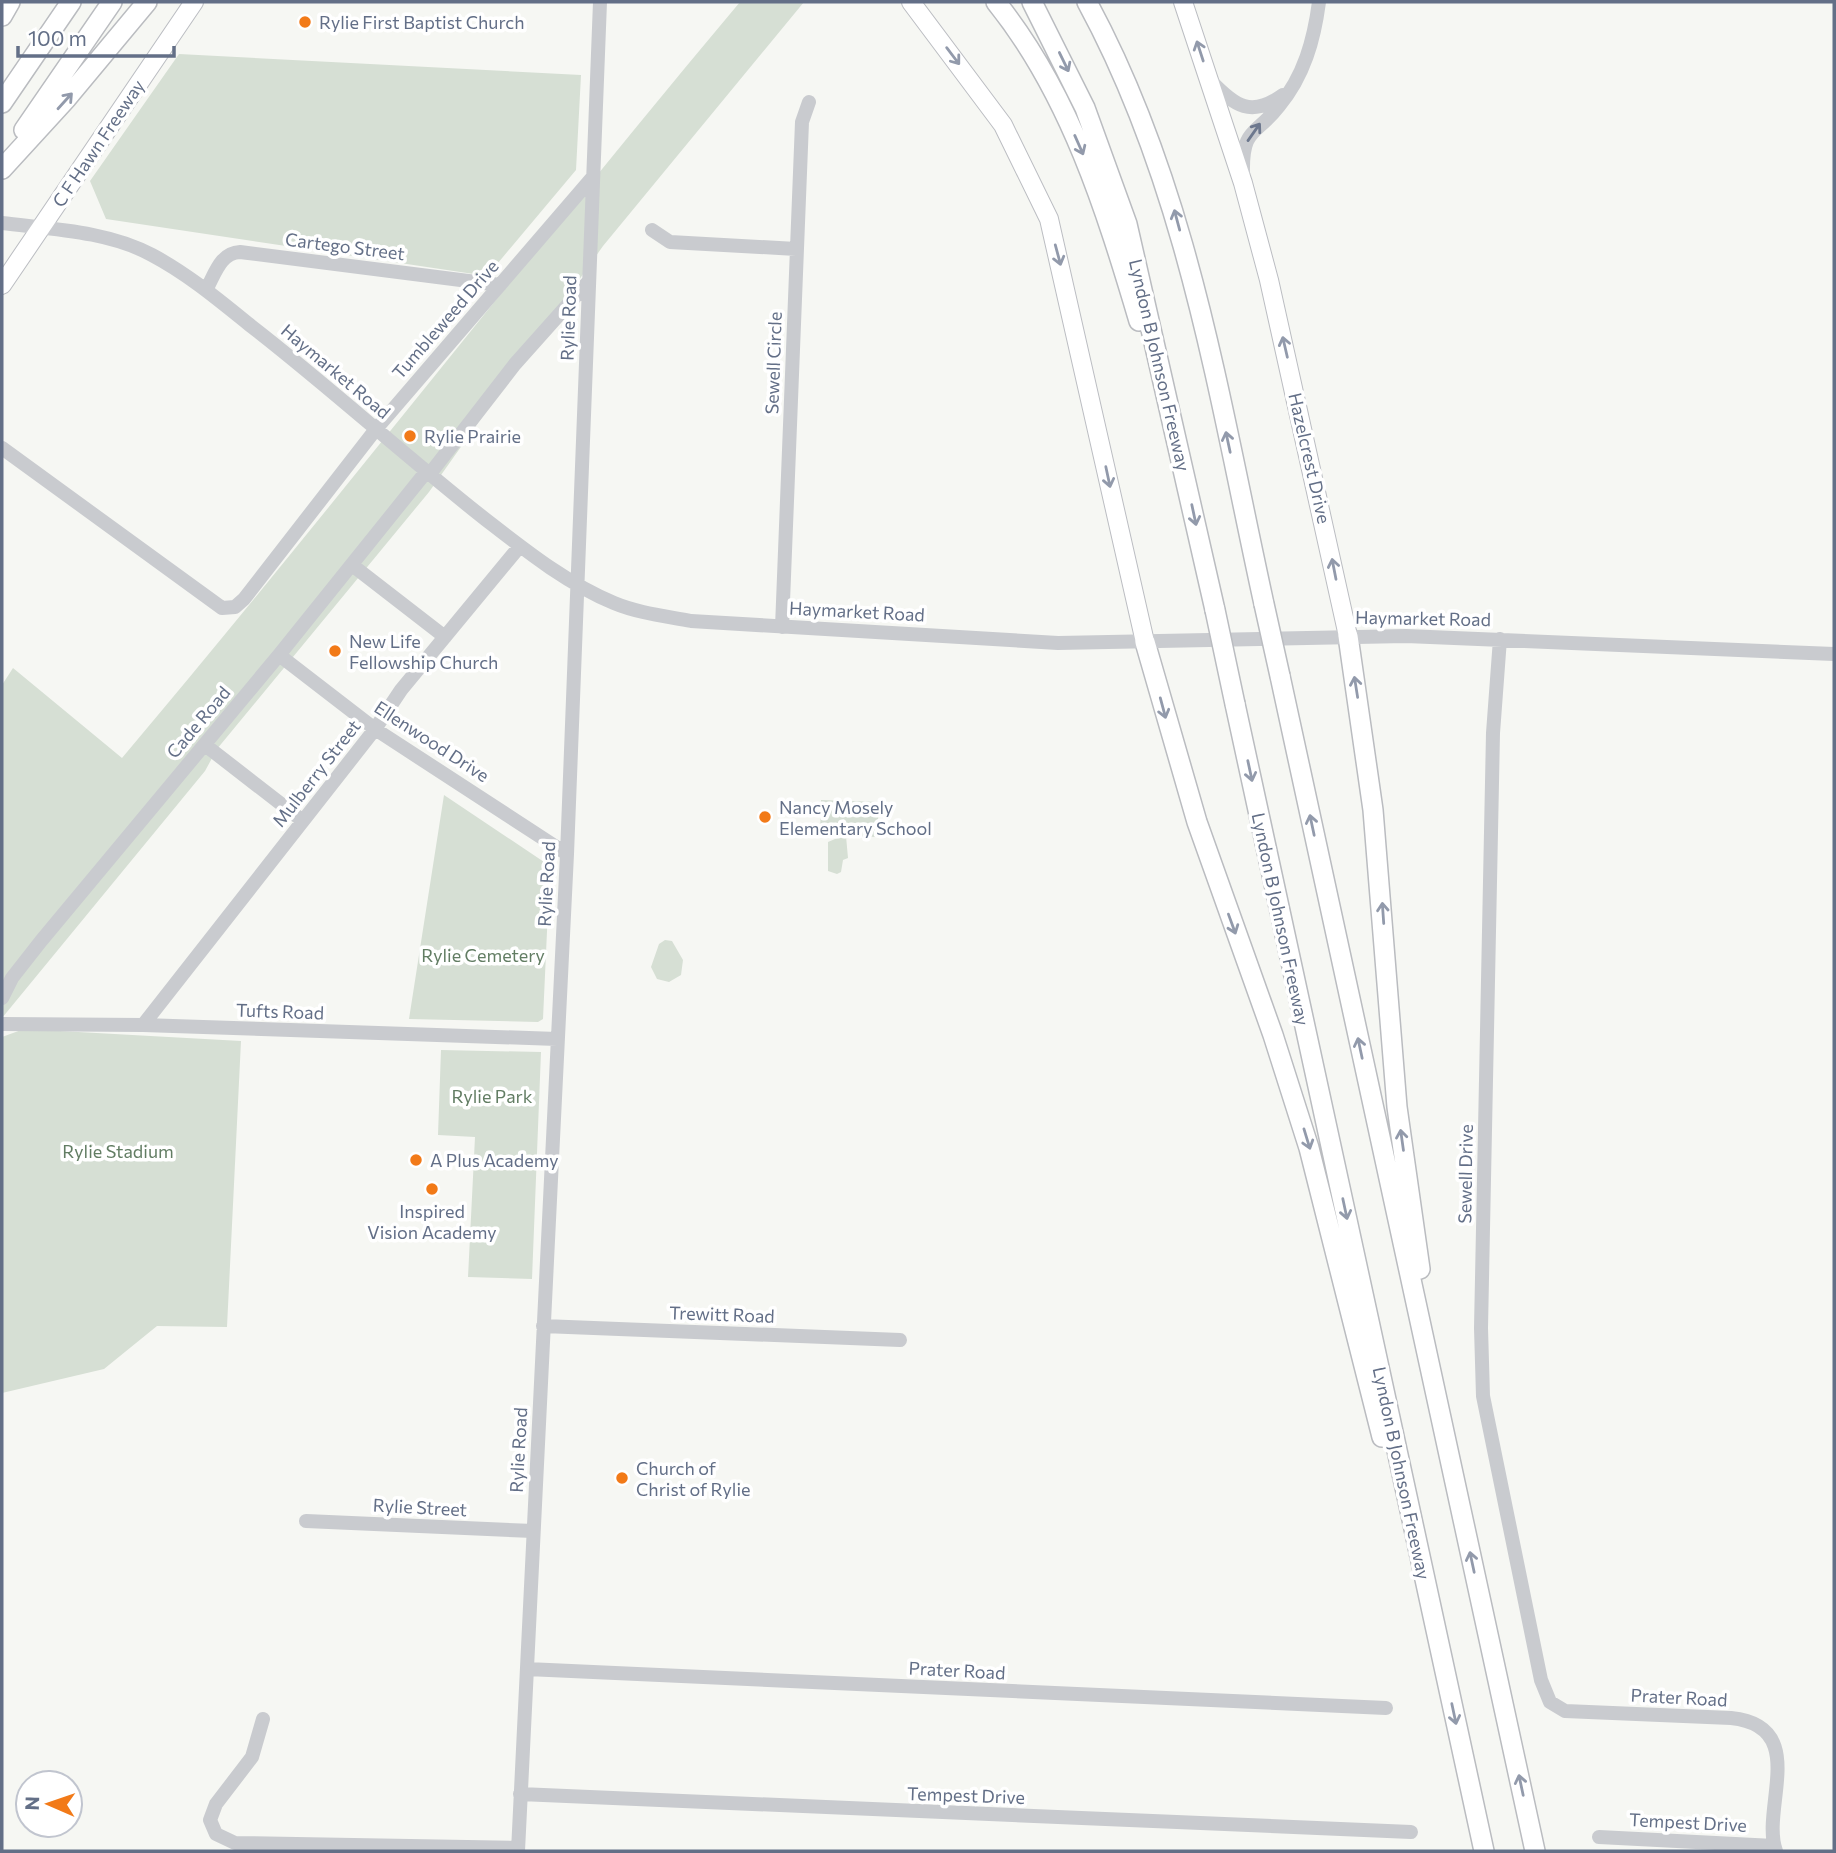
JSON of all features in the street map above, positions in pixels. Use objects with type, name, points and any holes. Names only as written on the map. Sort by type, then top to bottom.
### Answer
[{"type":"highway","points":[[2,16],[10,2]]},
{"type":"highway","points":[[2,103],[71,2]]},
{"type":"highway","points":[[2,163],[112,2]]},
{"type":"highway","points":[[2,169],[67,98],[147,2]]},
{"type":"highway","points":[[996,2],[1043,72],[1094,183],[1114,237],[1186,480]]},
{"type":"highway","name":"Lyndon B Johnson Freeway","points":[[1032,2],[1085,108],[1127,224],[1215,610],[1484,1851]]},
{"type":"highway","points":[[1087,2],[1114,51]]},
{"type":"highway","points":[[1095,2],[1156,152],[1175,210],[1264,604],[1535,1851]]},
{"type":"highway","points":[[1348,636],[1373,810],[1397,1107],[1442,1426]]},
{"type":"highway","points":[[1145,642],[1197,822],[1273,1035],[1309,1148],[1371,1397],[1440,1647]]},
{"type":"main road","name":"C F Hawn Freeway","points":[[2,285],[42,228],[94,145],[194,2]]},
{"type":"main road","points":[[911,2],[1003,125],[1049,219],[1145,642]]},
{"type":"main road","points":[[1183,2],[1243,183]]},
{"type":"main road","name":"Hazelcrest Drive","points":[[1243,183],[1269,280],[1348,636]]},
{"type":"street","name":"Rylie Road","points":[[518,1850],[567,854],[591,179],[600,2]]},
{"type":"street","points":[[1243,183],[1242,152],[1252,131],[1278,108],[1290,90],[1311,49],[1319,2]]},
{"type":"street","points":[[1209,80],[1232,103],[1249,108],[1267,105],[1290,90]]},
{"type":"street","name":"Sewell Circle","points":[[782,627],[802,122],[809,102]]},
{"type":"street","name":"Tumbleweed Drive","points":[[2,448],[222,608],[235,607],[376,429],[591,179]]},
{"type":"street","name":"Haymarket Road","points":[[2,223],[122,243],[151,254],[206,290],[301,364],[427,473],[520,546],[578,586],[616,604],[653,614],[691,621],[1058,643],[1348,636],[1500,639],[1834,654]]},
{"type":"street","points":[[652,230],[670,242],[796,249]]},
{"type":"street","name":"Cartego Street","points":[[206,290],[223,258],[230,253],[240,252],[500,285]]},
{"type":"street","name":"Cade Road","points":[[2,998],[12,978],[41,941],[279,655],[515,364],[589,281]]},
{"type":"street","name":"Mulberry Street","points":[[143,1025],[375,729],[401,690],[520,546]]},
{"type":"street","points":[[352,565],[444,637]]},
{"type":"street","name":"Sewell Drive","points":[[1500,639],[1493,761],[1481,1328],[1483,1396],[1541,1680],[1550,1702]]},
{"type":"street","name":"Ellenwood Drive","points":[[279,655],[375,729],[567,854]]},
{"type":"street","points":[[205,745],[303,821]]},
{"type":"street","name":"Tufts Road","points":[[2,1024],[143,1025],[557,1040]]},
{"type":"street","name":"Trewitt Road","points":[[543,1326],[900,1340]]},
{"type":"street","name":"Rylie Street","points":[[306,1521],[533,1531]]},
{"type":"street","name":"Prater Road","points":[[527,1669],[1385,1708]]},
{"type":"street","name":"Prater Road","points":[[1550,1702],[1565,1711],[1731,1718],[1749,1720],[1763,1728],[1773,1744],[1777,1762],[1775,1848]]},
{"type":"street","points":[[263,1719],[252,1757],[216,1804],[210,1820],[216,1834],[225,1840],[273,1845],[518,1850]]},
{"type":"street","name":"Tempest Drive","points":[[520,1794],[1411,1832]]},
{"type":"street","name":"Tempest Drive","points":[[1599,1837],[1775,1848]]},
{"type":"green space","points":[[740,2],[804,2],[603,246],[429,492],[217,749],[205,771],[2,1018],[2,685],[13,668],[122,758]]},
{"type":"green space","points":[[179,54],[581,75],[576,170],[487,276],[106,219],[90,181]]},
{"type":"green space","name":"Rylie Cemetery","points":[[444,795],[550,866],[543,1019],[538,1022],[409,1019]]},
{"type":"green space","points":[[821,800],[879,802],[877,837],[846,836],[848,858],[843,860],[841,872],[837,874],[828,871],[828,842],[842,836],[820,835]]},
{"type":"green space","points":[[665,940],[672,941],[683,960],[681,975],[669,982],[657,979],[651,967],[659,944]]},
{"type":"green space","name":"Rylie Stadium","points":[[24,1029],[241,1041],[227,1327],[157,1326],[104,1369],[2,1393],[2,1037]]},
{"type":"green space","name":"Rylie Park","points":[[441,1050],[541,1052],[532,1279],[468,1277],[475,1137],[438,1135]]},
{"type":"place","name":"Rylie First Baptist Church","points":[[305,22]]},
{"type":"place","name":"Rylie Prairie","points":[[410,436]]},
{"type":"place","name":"New Life Fellowship Church","points":[[335,651]]},
{"type":"place","name":"Nancy Mosely Elementary School","points":[[765,817]]},
{"type":"place","name":"A Plus Academy","points":[[416,1160]]},
{"type":"place","name":"Inspired Vision Academy","points":[[432,1189]]},
{"type":"place","name":"Church of Christ of Rylie","points":[[622,1478]]}]
